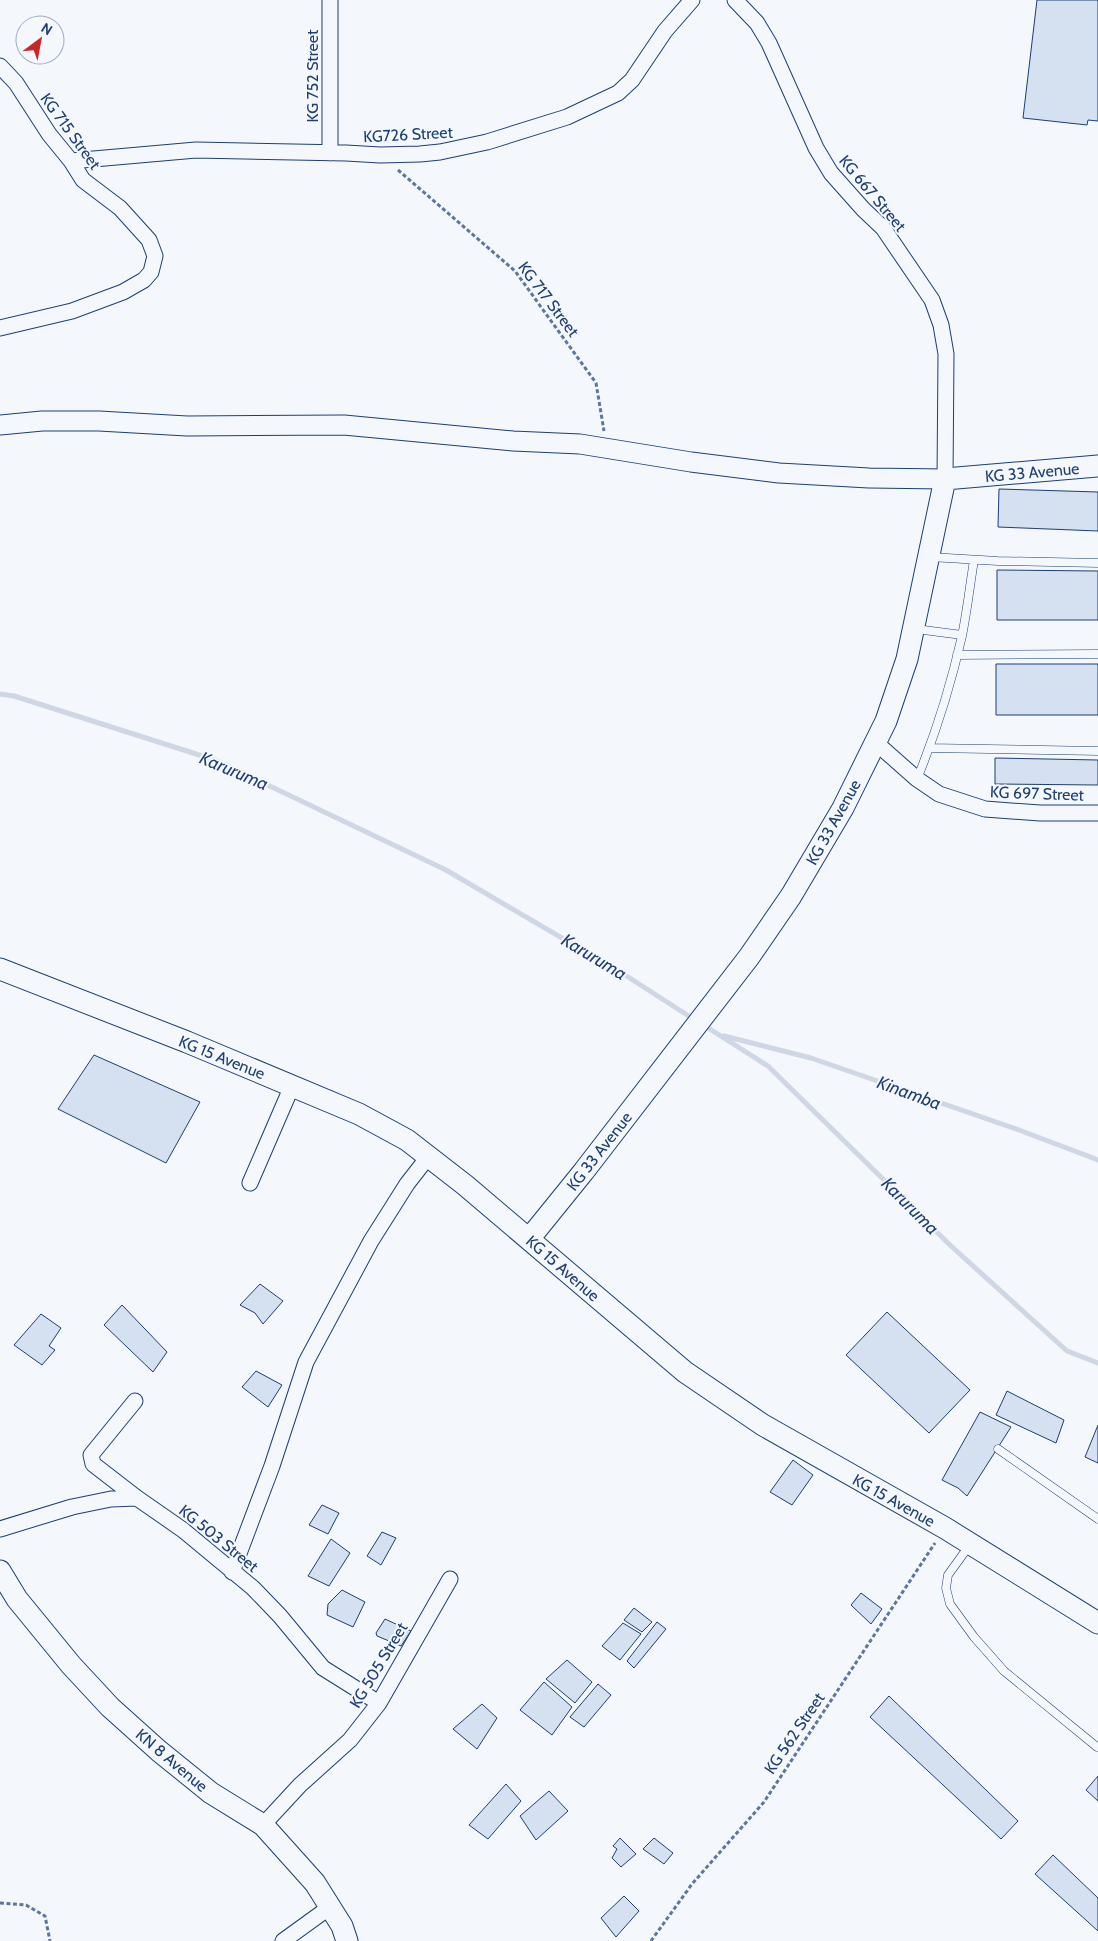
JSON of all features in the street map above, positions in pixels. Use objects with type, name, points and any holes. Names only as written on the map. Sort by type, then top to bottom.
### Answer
[{"type":"main road","name":"KG 33 Avenue","points":[[529,1238],[584,1171],[749,957],[791,896],[843,808],[886,721],[907,659],[945,479],[1098,466]]},
{"type":"main road","name":"KG 15 Avenue","points":[[0,969],[187,1042],[359,1114],[407,1140],[529,1238],[685,1372],[763,1425],[945,1528],[1094,1618]]},
{"type":"main road","name":"KN 8 Avenue","points":[[0,1571],[18,1598],[71,1666],[110,1707],[159,1751],[211,1793],[263,1825],[315,1883],[342,1926],[347,1941]]},
{"type":"street","name":"KG 752 Street","points":[[330,0],[330,153]]},
{"type":"street","name":"KG726 Street","points":[[71,161],[196,150],[380,155],[440,152],[466,148],[567,117],[618,93],[632,80],[665,31],[692,0]]},
{"type":"street","name":"KG 667 Street","points":[[735,0],[757,23],[769,43],[816,148],[831,173],[862,209],[883,228],[932,300],[941,325],[946,354],[945,479]]},
{"type":"street","name":"KG 715 Street","points":[[0,66],[16,83],[49,134],[71,161],[83,180],[120,208],[149,240],[155,256],[151,272],[144,280],[123,292],[72,311],[0,328]]},
{"type":"street","points":[[0,425],[42,421],[90,421],[187,426],[344,425],[580,444],[691,462],[779,473],[869,478],[945,479]]},
{"type":"street","name":"KG 697 Street","points":[[875,742],[917,779],[939,794],[985,809],[1040,813],[1098,813]]},
{"type":"street","points":[[250,1183],[292,1086]]},
{"type":"street","points":[[232,1572],[272,1466],[306,1362],[371,1241],[402,1190],[428,1157]]},
{"type":"street","name":"KG 503 Street","points":[[136,1401],[91,1455],[93,1464],[183,1530],[260,1595],[323,1668],[379,1703]]},
{"type":"street","points":[[0,1529],[72,1507],[111,1498],[122,1500],[137,1498]]},
{"type":"street","name":"KG 505 Street","points":[[263,1825],[300,1785],[350,1740],[379,1703],[450,1579]]},
{"type":"street","points":[[283,1941],[330,1907]]},
{"type":"lane","points":[[930,557],[1098,563]]},
{"type":"lane","points":[[917,779],[951,681],[962,635],[974,560]]},
{"type":"lane","points":[[914,629],[962,635]]},
{"type":"lane","points":[[957,655],[1098,654]]},
{"type":"lane","points":[[929,748],[1098,750]]},
{"type":"lane","points":[[998,1450],[1098,1519]]},
{"type":"lane","points":[[971,1544],[948,1575],[946,1588],[950,1604],[974,1637],[1004,1671],[1097,1747]]},
{"type":"path","name":"KG 717 Street","points":[[380,155],[515,271],[596,383],[607,448]]},
{"type":"path","name":"KG 562 Street","points":[[652,1941],[692,1884],[764,1802],[945,1528]]},
{"type":"path","points":[[0,1903],[26,1905],[45,1916],[50,1941]]},
{"type":"building","points":[[1037,0],[1098,0],[1098,121],[1088,120],[1087,125],[1023,118]]},
{"type":"building","points":[[999,489],[1098,492],[1098,531],[998,527]]},
{"type":"building","points":[[997,570],[1098,571],[1098,620],[997,620]]},
{"type":"building","points":[[996,664],[1098,664],[1098,715],[996,715]]},
{"type":"building","points":[[995,758],[1098,760],[1098,785],[995,784]]},
{"type":"building","points":[[94,1055],[200,1102],[166,1163],[58,1109]]},
{"type":"building","points":[[260,1284],[283,1301],[263,1324],[255,1313],[240,1305]]},
{"type":"building","points":[[122,1305],[167,1352],[153,1372],[104,1325]]},
{"type":"building","points":[[887,1312],[970,1390],[929,1433],[846,1355]]},
{"type":"building","points":[[41,1314],[61,1328],[49,1346],[55,1350],[42,1365],[14,1345]]},
{"type":"building","points":[[256,1371],[282,1385],[268,1407],[242,1387]]},
{"type":"building","points":[[1007,1391],[1064,1420],[1056,1443],[996,1415]]},
{"type":"building","points":[[980,1412],[1011,1427],[967,1496],[958,1488],[942,1480]]},
{"type":"building","points":[[1098,1425],[1098,1463],[1085,1457]]},
{"type":"building","points":[[793,1460],[813,1475],[792,1505],[770,1492]]},
{"type":"building","points":[[322,1505],[339,1513],[328,1534],[309,1525]]},
{"type":"building","points":[[382,1532],[396,1538],[381,1565],[367,1556]]},
{"type":"building","points":[[331,1539],[350,1553],[329,1586],[308,1576]]},
{"type":"building","points":[[342,1590],[365,1602],[353,1627],[327,1615],[328,1604]]},
{"type":"building","points":[[861,1593],[882,1609],[871,1624],[851,1605]]},
{"type":"building","points":[[634,1608],[652,1622],[642,1632],[624,1620]]},
{"type":"building","points":[[385,1619],[411,1631],[401,1646],[377,1636],[376,1633]]},
{"type":"building","points":[[657,1622],[666,1629],[634,1668],[627,1661]]},
{"type":"building","points":[[623,1623],[641,1634],[620,1660],[602,1646]]},
{"type":"building","points":[[567,1660],[592,1682],[575,1703],[546,1679]]},
{"type":"building","points":[[544,1682],[572,1707],[552,1735],[520,1710]]},
{"type":"building","points":[[598,1684],[611,1695],[584,1727],[570,1717]]},
{"type":"building","points":[[889,1696],[1018,1821],[1001,1839],[870,1717]]},
{"type":"building","points":[[482,1704],[497,1718],[477,1749],[453,1729]]},
{"type":"building","points":[[1098,1776],[1098,1801],[1086,1790]]},
{"type":"building","points":[[506,1784],[521,1801],[488,1839],[469,1825]]},
{"type":"building","points":[[549,1791],[568,1811],[536,1840],[520,1816]]},
{"type":"building","points":[[620,1838],[636,1854],[621,1867],[612,1858],[617,1849],[613,1846]]},
{"type":"building","points":[[654,1838],[673,1853],[664,1864],[643,1849]]},
{"type":"building","points":[[1053,1855],[1098,1898],[1098,1931],[1035,1874]]},
{"type":"building","points":[[624,1896],[639,1911],[616,1937],[601,1918]]},
{"type":"waterway","name":"Karuruma","points":[[0,694],[14,696],[215,760],[446,870],[625,975],[695,1020]]},
{"type":"waterway","name":"Karuruma","points":[[702,1024],[768,1066],[951,1246],[1067,1351],[1098,1363]]},
{"type":"waterway","name":"Kinamba","points":[[724,1036],[811,1058],[1019,1130],[1098,1160]]}]
